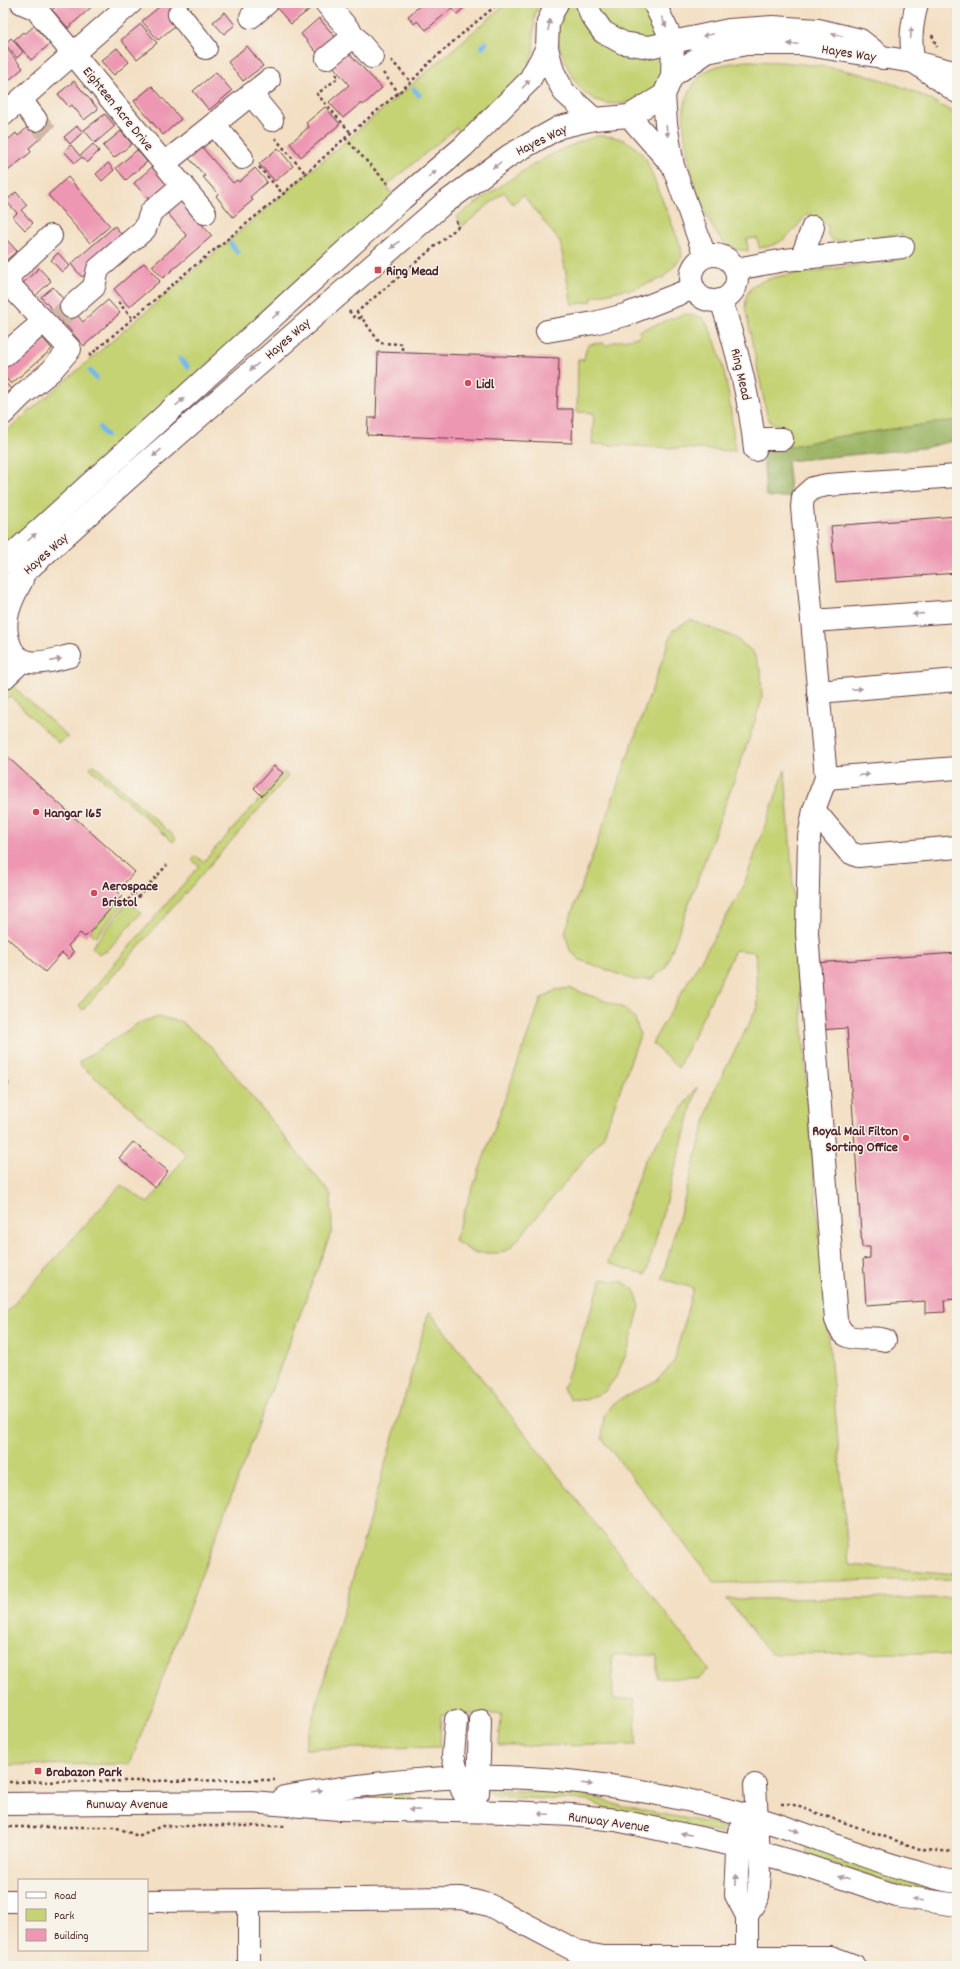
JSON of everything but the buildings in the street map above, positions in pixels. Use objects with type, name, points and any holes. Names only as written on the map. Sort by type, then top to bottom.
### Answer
[{"type":"street","points":[[22,3],[36,9],[74,53]]},
{"type":"street","name":"Eighteen Acre Drive","points":[[3,115],[22,100],[131,3]]},
{"type":"street","points":[[251,17],[267,3]]},
{"type":"street","points":[[557,3],[548,22],[547,48],[553,71],[564,92],[594,119]]},
{"type":"street","points":[[587,3],[591,15],[603,32],[623,43],[649,47],[729,30],[773,27],[818,30],[860,40],[883,58]]},
{"type":"street","points":[[654,3],[673,42],[668,86],[673,166],[705,256]]},
{"type":"street","points":[[917,3],[911,28],[911,52],[914,62],[957,92]]},
{"type":"street","points":[[334,6],[354,36],[372,57]]},
{"type":"street","points":[[179,14],[206,48]]},
{"type":"street","points":[[327,58],[354,36]]},
{"type":"street","name":"Hayes Way","points":[[3,592],[28,568],[355,279],[442,205],[510,155],[560,127],[594,119],[629,116],[668,86],[707,52],[746,44],[800,44],[914,62],[957,73]]},
{"type":"street","name":"Hayes Way","points":[[3,563],[402,199],[463,147],[529,82],[547,48]]},
{"type":"street","name":"Eighteen Acre Drive","points":[[74,53],[205,213]]},
{"type":"street","name":"Eighteen Acre Drive","points":[[165,163],[269,80]]},
{"type":"street","points":[[251,94],[272,120]]},
{"type":"street","points":[[22,100],[36,120]]},
{"type":"street","points":[[629,116],[673,166]]},
{"type":"street","points":[[214,124],[242,158]]},
{"type":"street","points":[[3,356],[55,319],[94,287],[98,269],[145,229],[151,212],[182,186]]},
{"type":"street","points":[[800,259],[813,227]]},
{"type":"street","points":[[3,414],[22,395],[51,371],[70,349],[55,319],[4,279],[51,236]]},
{"type":"street","points":[[736,269],[800,259],[903,247]]},
{"type":"street","points":[[714,254],[724,256],[736,269],[736,284],[733,291],[721,300],[710,301],[701,296],[694,288],[691,281],[691,274],[699,260],[705,256],[714,254]]},
{"type":"street","points":[[547,331],[594,323],[625,315],[694,288]]},
{"type":"street","name":"Ring Mead","points":[[721,300],[741,365],[754,445],[782,439]]},
{"type":"street","points":[[885,1340],[877,1337],[856,1339],[847,1336],[839,1329],[836,1320],[807,933],[809,837],[814,810],[826,778],[802,507],[803,497],[813,488],[827,485],[957,476]]},
{"type":"street","points":[[28,568],[12,599],[5,621],[6,634],[10,646],[17,656],[14,669],[70,656]]},
{"type":"street","points":[[812,621],[957,611]]},
{"type":"street","points":[[818,692],[957,680]]},
{"type":"street","points":[[826,778],[957,768]]},
{"type":"street","points":[[814,810],[849,852],[858,856],[957,847]]},
{"type":"street","points":[[456,1720],[453,1756],[468,1778]]},
{"type":"street","points":[[474,1811],[462,1790],[468,1778],[480,1720]]},
{"type":"street","name":"Runway Avenue","points":[[251,1802],[334,1788],[468,1778],[538,1780],[619,1788],[681,1799],[750,1817],[882,1863],[957,1882]]},
{"type":"street","name":"Runway Avenue","points":[[3,1804],[251,1802],[339,1809],[474,1811],[571,1815],[616,1820],[737,1846],[896,1896],[957,1906]]},
{"type":"street","points":[[747,1961],[747,1916],[736,1895],[737,1846],[750,1817]]},
{"type":"street","points":[[747,1916],[758,1896],[760,1852],[750,1817]]},
{"type":"street","name":"Runway Avenue","points":[[911,1871],[957,1870]]},
{"type":"street","points":[[148,1901],[460,1898],[489,1905],[580,1953],[604,1957],[747,1961],[831,1957],[855,1966]]},
{"type":"street","points":[[3,1901],[18,1901]]},
{"type":"street","points":[[249,1901],[249,1966]]},
{"type":"path","points":[[84,360],[187,272],[283,194],[345,138],[412,82],[429,63],[499,3]]},
{"type":"path","points":[[932,32],[935,44],[942,51]]},
{"type":"path","points":[[372,57],[389,58],[412,82]]},
{"type":"path","points":[[372,57],[379,69],[399,93]]},
{"type":"path","points":[[327,58],[338,78],[317,94],[351,133]]},
{"type":"path","points":[[272,120],[264,127],[306,174]]},
{"type":"path","points":[[345,138],[402,199]]},
{"type":"path","points":[[242,158],[247,154],[283,194]]},
{"type":"path","points":[[402,352],[402,344],[380,343],[357,312],[459,226],[451,215]]},
{"type":"path","points":[[118,302],[134,318]]},
{"type":"path","points":[[355,318],[362,318]]},
{"type":"path","points":[[124,885],[138,898],[167,865]]},
{"type":"path","points":[[128,900],[134,894]]},
{"type":"path","points":[[791,1804],[913,1847],[931,1851],[957,1852]]},
{"type":"path","name":"Runway Avenue","points":[[3,1827],[110,1827],[123,1830],[133,1835],[144,1835]]},
{"type":"green space","points":[[507,3],[540,3],[535,14],[533,53],[525,74],[463,135],[456,128],[386,186],[393,195],[3,551],[3,434]]},
{"type":"green space","points":[[569,3],[642,3],[653,22],[662,48],[664,68],[660,80],[653,89],[643,97],[632,102],[619,104],[595,100],[581,89],[569,70],[558,41],[558,27],[561,14]]},
{"type":"green space","points":[[747,61],[803,64],[829,67],[856,73],[907,89],[957,115],[957,420],[835,437],[786,448],[783,426],[771,423],[767,415],[745,307],[747,294],[754,285],[780,276],[907,258],[902,234],[836,241],[829,238],[828,226],[807,214],[787,237],[775,244],[759,248],[757,238],[747,239],[748,251],[727,245],[718,235],[701,202],[694,181],[685,140],[684,108],[692,87],[699,77],[708,70],[717,66]]},
{"type":"green space","points":[[597,136],[619,138],[631,144],[646,159],[681,247],[682,257],[663,278],[628,291],[626,289],[592,297],[592,301],[572,305],[560,242],[523,195],[513,204],[504,192],[463,226],[456,217],[506,182],[541,160]]},
{"type":"green space","points":[[684,314],[702,317],[717,346],[726,381],[732,418],[735,451],[592,444],[594,413],[577,412],[578,360],[584,360],[586,349],[590,344],[603,343],[606,346],[614,342],[640,336],[639,331]]},
{"type":"green space","points":[[957,420],[957,440],[924,448],[787,461],[791,497],[770,497],[766,495],[763,452],[835,437]]},
{"type":"green space","points":[[690,620],[734,637],[753,652],[761,672],[762,699],[748,742],[665,969],[651,979],[634,980],[580,960],[570,951],[565,932],[673,630]]},
{"type":"green space","points":[[20,678],[21,679],[14,687],[68,737],[58,743],[10,696],[6,699],[3,696],[3,689]]},
{"type":"green space","points":[[93,764],[176,838],[173,842],[90,768]]},
{"type":"green space","points":[[785,770],[809,1118],[849,1565],[957,1574],[957,1579],[715,1583],[602,1439],[604,1415],[613,1403],[657,1380],[674,1362],[693,1288],[662,1279],[714,1091],[758,1006],[755,952],[735,950],[678,1068],[652,1043],[742,890]]},
{"type":"green space","points":[[284,772],[288,776],[83,1010],[79,1005],[199,866],[192,860],[196,856],[203,862]]},
{"type":"green space","points":[[122,896],[127,900],[96,937],[90,932]]},
{"type":"green space","points":[[129,901],[141,913],[107,951],[99,954],[92,947]]},
{"type":"green space","points":[[570,988],[624,1008],[635,1019],[640,1035],[603,1137],[510,1249],[499,1253],[474,1253],[454,1240],[541,999],[555,990]]},
{"type":"green space","points":[[159,1017],[180,1021],[212,1047],[331,1195],[332,1230],[130,1764],[3,1765],[3,1313],[7,1312],[121,1185],[148,1203],[187,1155],[78,1063],[140,1022]]},
{"type":"green space","points":[[697,1087],[646,1275],[608,1263],[644,1161]]},
{"type":"green space","points":[[602,1279],[623,1282],[634,1289],[640,1306],[628,1350],[616,1377],[605,1391],[586,1400],[570,1399],[563,1389]]},
{"type":"green space","points":[[429,1311],[709,1669],[699,1679],[657,1678],[657,1655],[612,1655],[613,1699],[635,1699],[636,1745],[499,1746],[501,1714],[441,1715],[440,1747],[304,1749]]},
{"type":"green space","points":[[957,1598],[957,1657],[926,1653],[770,1654],[727,1599]]},
{"type":"green space","points":[[486,1790],[580,1793],[624,1807],[715,1824],[726,1831],[725,1834],[616,1813],[589,1801],[507,1797],[486,1793]]},
{"type":"green space","points":[[411,1793],[411,1804],[349,1799]]},
{"type":"green space","points":[[808,1844],[957,1888],[957,1896],[899,1886],[805,1854]]},
{"type":"waterway","points":[[482,47],[486,43]]},
{"type":"waterway","points":[[414,89],[419,95]]},
{"type":"waterway","points":[[231,244],[237,252]]},
{"type":"waterway","points":[[180,359],[188,367]]},
{"type":"waterway","points":[[90,371],[96,378]]},
{"type":"waterway","points":[[100,428],[106,436]]},
{"type":"tunnel","points":[[36,120],[47,133]]},
{"type":"tunnel","points":[[59,318],[71,307]]},
{"type":"place","name":"Ring Mead","points":[[378,270]]},
{"type":"place","name":"Lidl","points":[[468,383]]},
{"type":"place","name":"Hangar 165","points":[[36,812]]},
{"type":"place","name":"Aerospace Bristol","points":[[94,893]]},
{"type":"place","name":"Royal Mail Filton Sorting Office","points":[[906,1138]]},
{"type":"place","name":"Brabazon Park","points":[[38,1771]]}]
